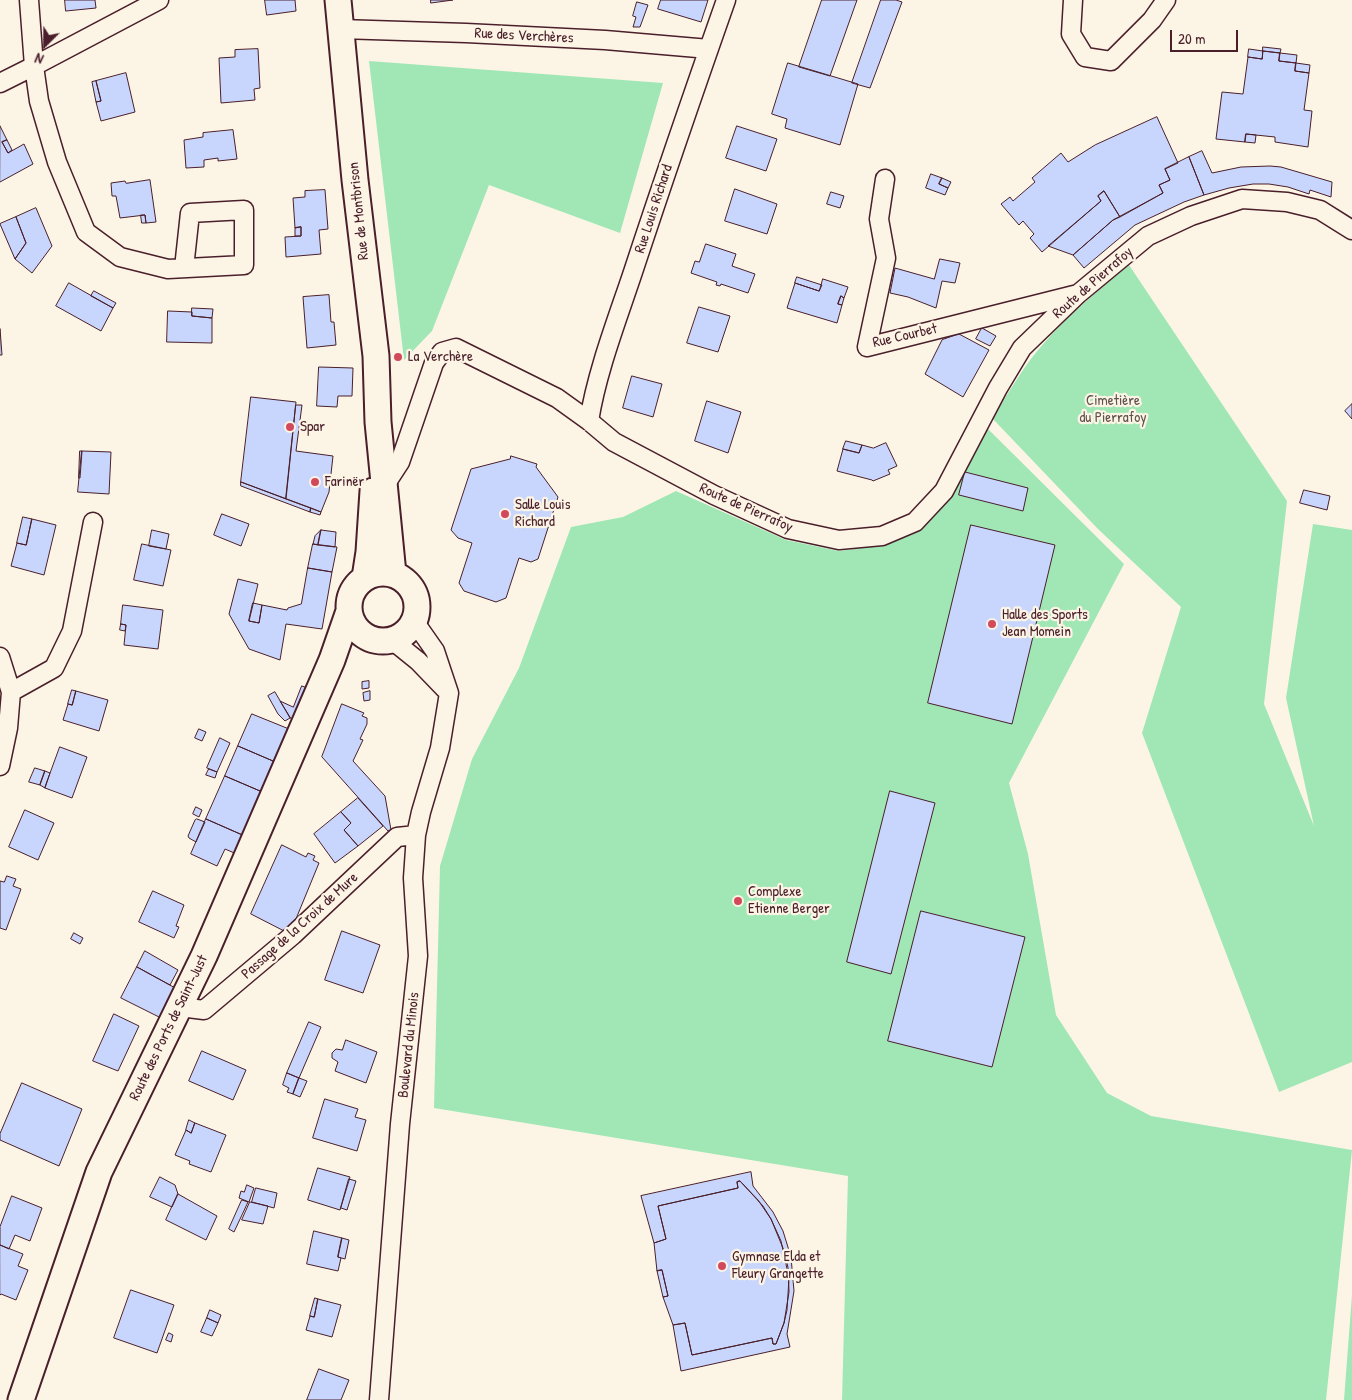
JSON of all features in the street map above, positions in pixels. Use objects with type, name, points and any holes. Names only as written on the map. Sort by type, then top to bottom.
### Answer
[{"type":"main road","name":"Rue de Montbrison","points":[[338,0],[376,356],[378,422],[393,574]]},
{"type":"main road","name":"Rue de Montbrison","points":[[365,578],[369,552],[378,422]]},
{"type":"main road","points":[[332,660],[401,636],[414,621],[417,606],[413,591],[407,583],[393,574],[380,573],[365,578],[358,584],[352,592],[349,611],[352,622],[366,637],[384,641]]},
{"type":"main road","name":"Route des Ports de Saint-Just","points":[[22,1400],[99,1172],[180,1007],[247,859],[332,660],[349,611]]},
{"type":"street","points":[[30,0],[34,66],[39,101],[57,162],[86,232],[120,257],[168,269],[244,266],[244,210],[190,213],[184,268]]},
{"type":"street","points":[[0,83],[159,0]]},
{"type":"street","name":"Rue Louis Richard","points":[[589,421],[593,401],[620,312],[726,0]]},
{"type":"street","points":[[1073,0],[1071,34],[1085,57],[1111,61],[1152,20],[1166,0]]},
{"type":"street","name":"Rue des Verchères","points":[[340,30],[466,33],[605,40],[709,49]]},
{"type":"street","name":"Rue Courbet","points":[[885,179],[879,219],[886,258],[867,347],[1078,294]]},
{"type":"street","name":"Route de Pierrafoy","points":[[384,485],[400,462],[434,363],[442,352],[456,348],[557,398],[614,442],[714,495],[788,530],[839,540],[882,536],[915,522],[944,491],[998,388],[1022,348],[1078,294],[1148,236],[1191,216],[1242,199],[1287,202],[1320,210],[1352,230]]},
{"type":"street","points":[[11,692],[54,668],[72,632],[93,522]]},
{"type":"street","name":"Boulevard du Minois","points":[[379,1400],[400,1124],[418,956],[413,878],[416,835],[440,748],[448,693],[435,651],[414,621]]},
{"type":"street","points":[[384,641],[418,661],[448,693]]},
{"type":"street","points":[[0,657],[11,692],[8,728],[0,766]]},
{"type":"street","name":"Passage de la Croix de Mure","points":[[180,1007],[204,1010],[293,935],[397,837],[416,835]]},
{"type":"green space","points":[[369,61],[663,83],[620,233],[489,185],[432,331],[404,360]]},
{"type":"green space","name":"Cimetière du Pierrafoy","points":[[1129,265],[1287,501],[1264,704],[1314,826],[1286,698],[1313,524],[1352,530],[1352,1062],[1279,1092],[1142,733],[1181,607],[1098,529],[992,418],[1021,373],[1044,343],[1085,302]]},
{"type":"green space","name":"Complexe Etienne Berger","points":[[987,428],[1124,564],[1009,783],[1028,854],[1056,1015],[1107,1093],[1151,1116],[1352,1150],[1326,1400],[842,1400],[848,1176],[434,1108],[440,866],[472,759],[519,668],[571,527],[623,517],[676,491],[786,540],[839,551],[885,545],[919,530],[949,495]]},
{"type":"green space","points":[[1352,1295],[1352,1400],[1344,1400]]},
{"type":"building","points":[[65,0],[95,0],[96,8],[66,11]]},
{"type":"building","points":[[265,0],[295,0],[296,11],[267,15]]},
{"type":"building","points":[[431,0],[453,0],[431,3]]},
{"type":"building","points":[[661,0],[708,0],[701,22],[658,9]]},
{"type":"building","points":[[822,0],[857,0],[830,76],[799,67]]},
{"type":"building","points":[[881,0],[902,2],[870,88],[852,83]]},
{"type":"building","points":[[637,2],[648,5],[640,27],[633,27],[636,17],[633,16]]},
{"type":"building","points":[[1263,47],[1281,49],[1280,53],[1263,51]]},
{"type":"building","points":[[258,49],[260,88],[254,89],[255,100],[221,103],[219,58],[235,57],[235,50]]},
{"type":"building","points":[[1249,49],[1263,51],[1262,59],[1248,57]]},
{"type":"building","points":[[1263,51],[1280,53],[1279,61],[1296,63],[1295,71],[1309,73],[1304,110],[1312,111],[1308,147],[1275,142],[1275,137],[1246,134],[1245,142],[1216,139],[1222,92],[1243,94],[1248,57],[1262,59]]},
{"type":"building","points":[[1280,53],[1297,55],[1296,63],[1279,61]]},
{"type":"building","points":[[788,63],[858,84],[840,145],[785,128],[787,119],[772,114]]},
{"type":"building","points":[[1296,63],[1310,65],[1309,73],[1295,71]]},
{"type":"building","points":[[126,73],[135,112],[101,121],[96,102],[101,101],[96,81]]},
{"type":"building","points":[[96,81],[101,101],[96,102],[92,82]]},
{"type":"building","points":[[1157,117],[1178,163],[1165,169],[1170,180],[1159,185],[1163,193],[1120,217],[1104,191],[1098,196],[1101,201],[1042,252],[1030,238],[1034,234],[1023,221],[1019,225],[1001,204],[1010,197],[1013,201],[1035,182],[1032,178],[1061,153],[1068,162],[1095,145]]},
{"type":"building","points":[[0,126],[7,140],[2,142],[8,153],[24,144],[33,164],[0,182]]},
{"type":"building","points":[[737,126],[777,139],[766,171],[726,158]]},
{"type":"building","points":[[233,130],[237,159],[218,161],[218,158],[204,160],[204,167],[186,168],[184,140],[203,137],[203,133]]},
{"type":"building","points":[[1246,134],[1256,135],[1255,143],[1245,142]]},
{"type":"building","points":[[7,140],[12,150],[8,153],[2,142]]},
{"type":"building","points":[[1202,151],[1212,173],[1241,167],[1281,167],[1332,182],[1331,197],[1310,190],[1309,194],[1288,187],[1269,184],[1253,184],[1229,188],[1204,195],[1189,157]]},
{"type":"building","points":[[1189,157],[1204,195],[1184,202],[1135,225],[1084,268],[1073,255],[1113,220],[1163,193],[1159,185],[1170,180],[1165,169]]},
{"type":"building","points":[[931,174],[942,178],[939,184],[948,188],[945,195],[926,188]]},
{"type":"building","points":[[942,178],[951,182],[948,188],[939,184]]},
{"type":"building","points":[[150,180],[156,222],[146,223],[145,215],[120,218],[116,196],[112,196],[111,183]]},
{"type":"building","points":[[735,189],[777,204],[767,234],[725,221]]},
{"type":"building","points":[[325,190],[328,229],[319,230],[321,254],[286,257],[285,237],[301,236],[301,227],[295,228],[293,198],[305,197],[305,191]]},
{"type":"building","points":[[1104,191],[1120,217],[1113,220],[1073,255],[1048,246],[1101,201],[1098,196]]},
{"type":"building","points":[[831,192],[844,196],[840,208],[827,204]]},
{"type":"building","points":[[36,208],[52,246],[32,273],[15,259],[26,243],[16,217]]},
{"type":"building","points":[[141,215],[145,215],[146,223],[142,223]]},
{"type":"building","points":[[16,217],[26,243],[15,259],[0,224]]},
{"type":"building","points":[[301,227],[301,236],[295,236],[295,228]]},
{"type":"building","points":[[706,244],[736,254],[732,266],[755,274],[748,293],[721,284],[720,286],[716,285],[717,282],[691,273],[695,261],[699,262]]},
{"type":"building","points":[[940,259],[960,263],[955,283],[942,281],[936,308],[908,297],[890,293],[895,268],[934,279]]},
{"type":"building","points":[[797,277],[822,285],[819,291],[795,283]]},
{"type":"building","points":[[823,279],[848,287],[844,298],[841,296],[838,304],[842,305],[837,323],[787,308],[795,283],[819,291]]},
{"type":"building","points":[[69,283],[113,308],[101,331],[56,306]]},
{"type":"building","points":[[94,291],[116,303],[113,308],[91,296]]},
{"type":"building","points":[[329,295],[331,322],[334,322],[336,345],[307,348],[303,297]]},
{"type":"building","points":[[841,296],[844,298],[842,305],[838,304]]},
{"type":"building","points":[[699,307],[730,316],[718,352],[687,343]]},
{"type":"building","points":[[192,308],[213,309],[212,318],[192,316]]},
{"type":"building","points":[[168,311],[192,312],[192,316],[212,318],[212,343],[167,342]]},
{"type":"building","points":[[982,328],[996,336],[990,346],[976,339]]},
{"type":"building","points":[[0,329],[2,355],[0,355]]},
{"type":"building","points":[[959,334],[989,350],[963,397],[925,374],[942,340]]},
{"type":"building","points":[[319,367],[353,368],[352,396],[338,396],[337,407],[317,406]]},
{"type":"building","points":[[632,376],[662,384],[653,417],[623,408]]},
{"type":"building","points":[[251,397],[296,402],[286,499],[241,482]]},
{"type":"building","points":[[707,401],[741,412],[728,453],[695,441]]},
{"type":"building","points":[[1352,404],[1352,419],[1345,411]]},
{"type":"building","points":[[296,405],[302,405],[296,451],[333,456],[329,492],[321,512],[286,499]]},
{"type":"building","points":[[846,441],[862,445],[859,453],[843,449]]},
{"type":"building","points":[[886,443],[897,466],[888,470],[890,474],[873,481],[837,471],[843,449],[859,453],[862,445],[873,448]]},
{"type":"building","points":[[80,451],[82,451],[79,478]]},
{"type":"building","points":[[82,451],[111,452],[109,494],[78,492]]},
{"type":"building","name":"Salle Louis Richard","points":[[511,456],[537,464],[536,467],[558,497],[538,559],[531,562],[519,558],[506,598],[496,602],[464,591],[459,583],[472,543],[458,538],[451,530],[471,469],[510,459]]},
{"type":"building","points":[[965,472],[1028,488],[1023,511],[959,495]]},
{"type":"building","points":[[241,482],[311,508],[310,512],[241,486]]},
{"type":"building","points":[[1304,490],[1330,496],[1327,510],[1300,503]]},
{"type":"building","points":[[311,508],[321,512],[320,515],[310,512]]},
{"type":"building","points":[[222,514],[249,524],[241,546],[214,535]]},
{"type":"building","points":[[23,517],[32,519],[26,545],[17,543]]},
{"type":"building","points":[[32,519],[56,525],[44,575],[11,566],[17,543],[26,545]]},
{"type":"building","name":"Halle des Sports Jean Momein","points":[[971,525],[1055,545],[1012,724],[928,703]]},
{"type":"building","points":[[152,530],[169,534],[166,549],[149,546]]},
{"type":"building","points":[[321,530],[318,545],[313,544],[315,536]]},
{"type":"building","points":[[321,530],[336,532],[335,547],[318,545]]},
{"type":"building","points":[[142,544],[171,550],[163,586],[134,580]]},
{"type":"building","points":[[313,544],[337,547],[332,572],[308,568]]},
{"type":"building","points":[[308,568],[332,572],[322,629],[286,624],[280,660],[249,649],[229,614],[238,579],[258,584],[249,621],[259,623],[262,605],[287,610],[301,604]]},
{"type":"building","points":[[253,603],[262,605],[259,623],[249,621]]},
{"type":"building","points":[[123,605],[163,610],[158,649],[124,645],[126,625],[121,624]]},
{"type":"building","points":[[121,624],[126,625],[125,631],[120,630]]},
{"type":"building","points":[[369,681],[369,688],[362,689],[362,682]]},
{"type":"building","points":[[302,686],[310,689],[293,722],[280,701],[293,707]]},
{"type":"building","points":[[72,690],[76,691],[72,705],[68,704]]},
{"type":"building","points":[[76,691],[108,700],[99,731],[63,720],[68,704],[72,705]]},
{"type":"building","points":[[370,691],[370,700],[364,701],[363,693]]},
{"type":"building","points":[[275,692],[290,718],[285,721],[278,714],[268,696]]},
{"type":"building","points":[[342,704],[364,713],[362,716],[367,718],[367,724],[360,739],[363,740],[353,761],[385,796],[391,830],[388,831],[322,757]]},
{"type":"building","points":[[252,714],[294,731],[280,764],[238,746]]},
{"type":"building","points":[[199,729],[206,732],[202,741],[195,738]]},
{"type":"building","points":[[220,738],[230,743],[217,772],[207,768]]},
{"type":"building","points":[[238,746],[280,764],[267,794],[225,776]]},
{"type":"building","points":[[60,747],[87,757],[72,798],[45,788]]},
{"type":"building","points":[[35,768],[45,771],[40,785],[29,782]]},
{"type":"building","points":[[209,769],[217,772],[215,778],[206,775]]},
{"type":"building","points":[[45,771],[50,773],[45,788],[40,785]]},
{"type":"building","points":[[225,776],[267,794],[247,837],[206,819]]},
{"type":"building","points":[[890,791],[935,803],[891,974],[847,962]]},
{"type":"building","points":[[358,798],[383,826],[358,846],[344,830],[351,823],[341,812]]},
{"type":"building","points":[[196,807],[202,810],[199,817],[193,814]]},
{"type":"building","points":[[25,810],[54,823],[38,860],[9,847]]},
{"type":"building","points":[[341,812],[351,823],[344,830],[358,846],[335,863],[314,834]]},
{"type":"building","points":[[197,819],[205,822],[196,842],[188,836]]},
{"type":"building","points":[[206,819],[247,837],[239,855],[225,849],[217,866],[191,854]]},
{"type":"building","points":[[282,845],[306,857],[308,853],[315,856],[313,860],[319,863],[291,931],[288,933],[251,914]]},
{"type":"building","points":[[7,876],[16,879],[13,886],[21,889],[6,930],[0,928],[0,881],[4,882]]},
{"type":"building","points":[[153,891],[184,905],[176,926],[179,927],[174,938],[139,922]]},
{"type":"building","points":[[921,911],[1025,937],[992,1067],[888,1041]]},
{"type":"building","points":[[342,931],[380,945],[363,993],[325,980]]},
{"type":"building","points":[[74,933],[83,938],[80,944],[71,939]]},
{"type":"building","points":[[145,951],[178,970],[170,985],[137,967]]},
{"type":"building","points":[[137,967],[177,989],[163,1019],[121,998]]},
{"type":"building","points":[[114,1014],[139,1026],[118,1071],[93,1061]]},
{"type":"building","points":[[309,1022],[321,1027],[299,1078],[287,1073]]},
{"type":"building","points":[[346,1040],[377,1052],[366,1083],[335,1071],[338,1062],[332,1058],[332,1053],[336,1049],[342,1050]]},
{"type":"building","points":[[202,1051],[246,1070],[233,1100],[189,1081]]},
{"type":"building","points":[[287,1073],[299,1078],[293,1094],[287,1092],[289,1088],[283,1085]]},
{"type":"building","points":[[299,1078],[307,1081],[300,1097],[293,1094]]},
{"type":"building","points":[[22,1083],[82,1109],[59,1166],[0,1140],[0,1134]]},
{"type":"building","points":[[325,1099],[358,1109],[355,1117],[366,1120],[357,1151],[313,1138]]},
{"type":"building","points":[[189,1120],[195,1123],[191,1133],[186,1130]]},
{"type":"building","points":[[195,1123],[226,1135],[211,1172],[189,1164],[190,1161],[175,1155],[186,1130],[191,1133]]},
{"type":"building","points":[[318,1168],[350,1177],[340,1210],[308,1200]]},
{"type":"building","points":[[751,1172],[753,1186],[773,1212],[783,1231],[791,1257],[794,1291],[787,1334],[790,1347],[681,1371],[673,1325],[685,1323],[692,1355],[772,1338],[773,1344],[776,1344],[784,1323],[789,1292],[785,1253],[771,1219],[758,1200],[740,1181],[737,1182],[738,1188],[658,1206],[666,1239],[654,1243],[641,1196]]},
{"type":"building","points":[[160,1177],[175,1185],[178,1194],[172,1207],[150,1197]]},
{"type":"building","points":[[349,1179],[356,1181],[347,1210],[341,1208]]},
{"type":"building","name":"Gymnase Elda et Fleury Grangette","points":[[740,1181],[763,1206],[781,1241],[789,1278],[787,1310],[784,1323],[776,1344],[773,1344],[772,1338],[692,1355],[685,1323],[673,1325],[663,1297],[668,1296],[662,1270],[657,1271],[654,1243],[666,1239],[658,1206],[738,1188],[737,1182]]},
{"type":"building","points":[[247,1185],[254,1188],[249,1202],[239,1198],[241,1191],[244,1192]]},
{"type":"building","points":[[256,1188],[277,1193],[274,1208],[252,1202]]},
{"type":"building","points":[[178,1194],[217,1216],[206,1240],[166,1220]]},
{"type":"building","points":[[12,1196],[42,1208],[30,1241],[15,1235],[9,1249],[0,1245],[0,1227]]},
{"type":"building","points":[[242,1200],[248,1202],[234,1232],[229,1229]]},
{"type":"building","points":[[250,1202],[268,1206],[263,1224],[242,1220]]},
{"type":"building","points":[[314,1231],[342,1238],[338,1257],[341,1258],[338,1271],[307,1264]]},
{"type":"building","points":[[342,1238],[349,1240],[345,1259],[338,1257]]},
{"type":"building","points":[[0,1245],[23,1254],[18,1266],[28,1270],[16,1300],[0,1295]]},
{"type":"building","points":[[662,1270],[668,1296],[663,1297],[657,1271]]},
{"type":"building","points":[[131,1290],[174,1305],[157,1353],[114,1338]]},
{"type":"building","points":[[315,1298],[318,1299],[314,1317],[310,1316]]},
{"type":"building","points":[[318,1299],[341,1305],[332,1337],[306,1330],[310,1316],[314,1317]]},
{"type":"building","points":[[210,1310],[221,1315],[218,1323],[207,1318]]},
{"type":"building","points":[[207,1318],[218,1323],[212,1336],[201,1332]]},
{"type":"building","points":[[169,1333],[173,1335],[171,1342],[166,1340]]},
{"type":"building","points":[[319,1369],[349,1380],[341,1400],[307,1400]]},
{"type":"place","name":"La Verchère","points":[[398,357]]},
{"type":"place","name":"Spar","points":[[290,427]]},
{"type":"place","name":"Farinër","points":[[315,482]]},
{"type":"place","name":"Salle Louis Richard","points":[[505,514]]},
{"type":"place","name":"Halle des Sports Jean Momein","points":[[992,624]]},
{"type":"place","name":"Complexe Etienne Berger","points":[[738,901]]},
{"type":"place","name":"Gymnase Elda et Fleury Grangette","points":[[722,1266]]}]
